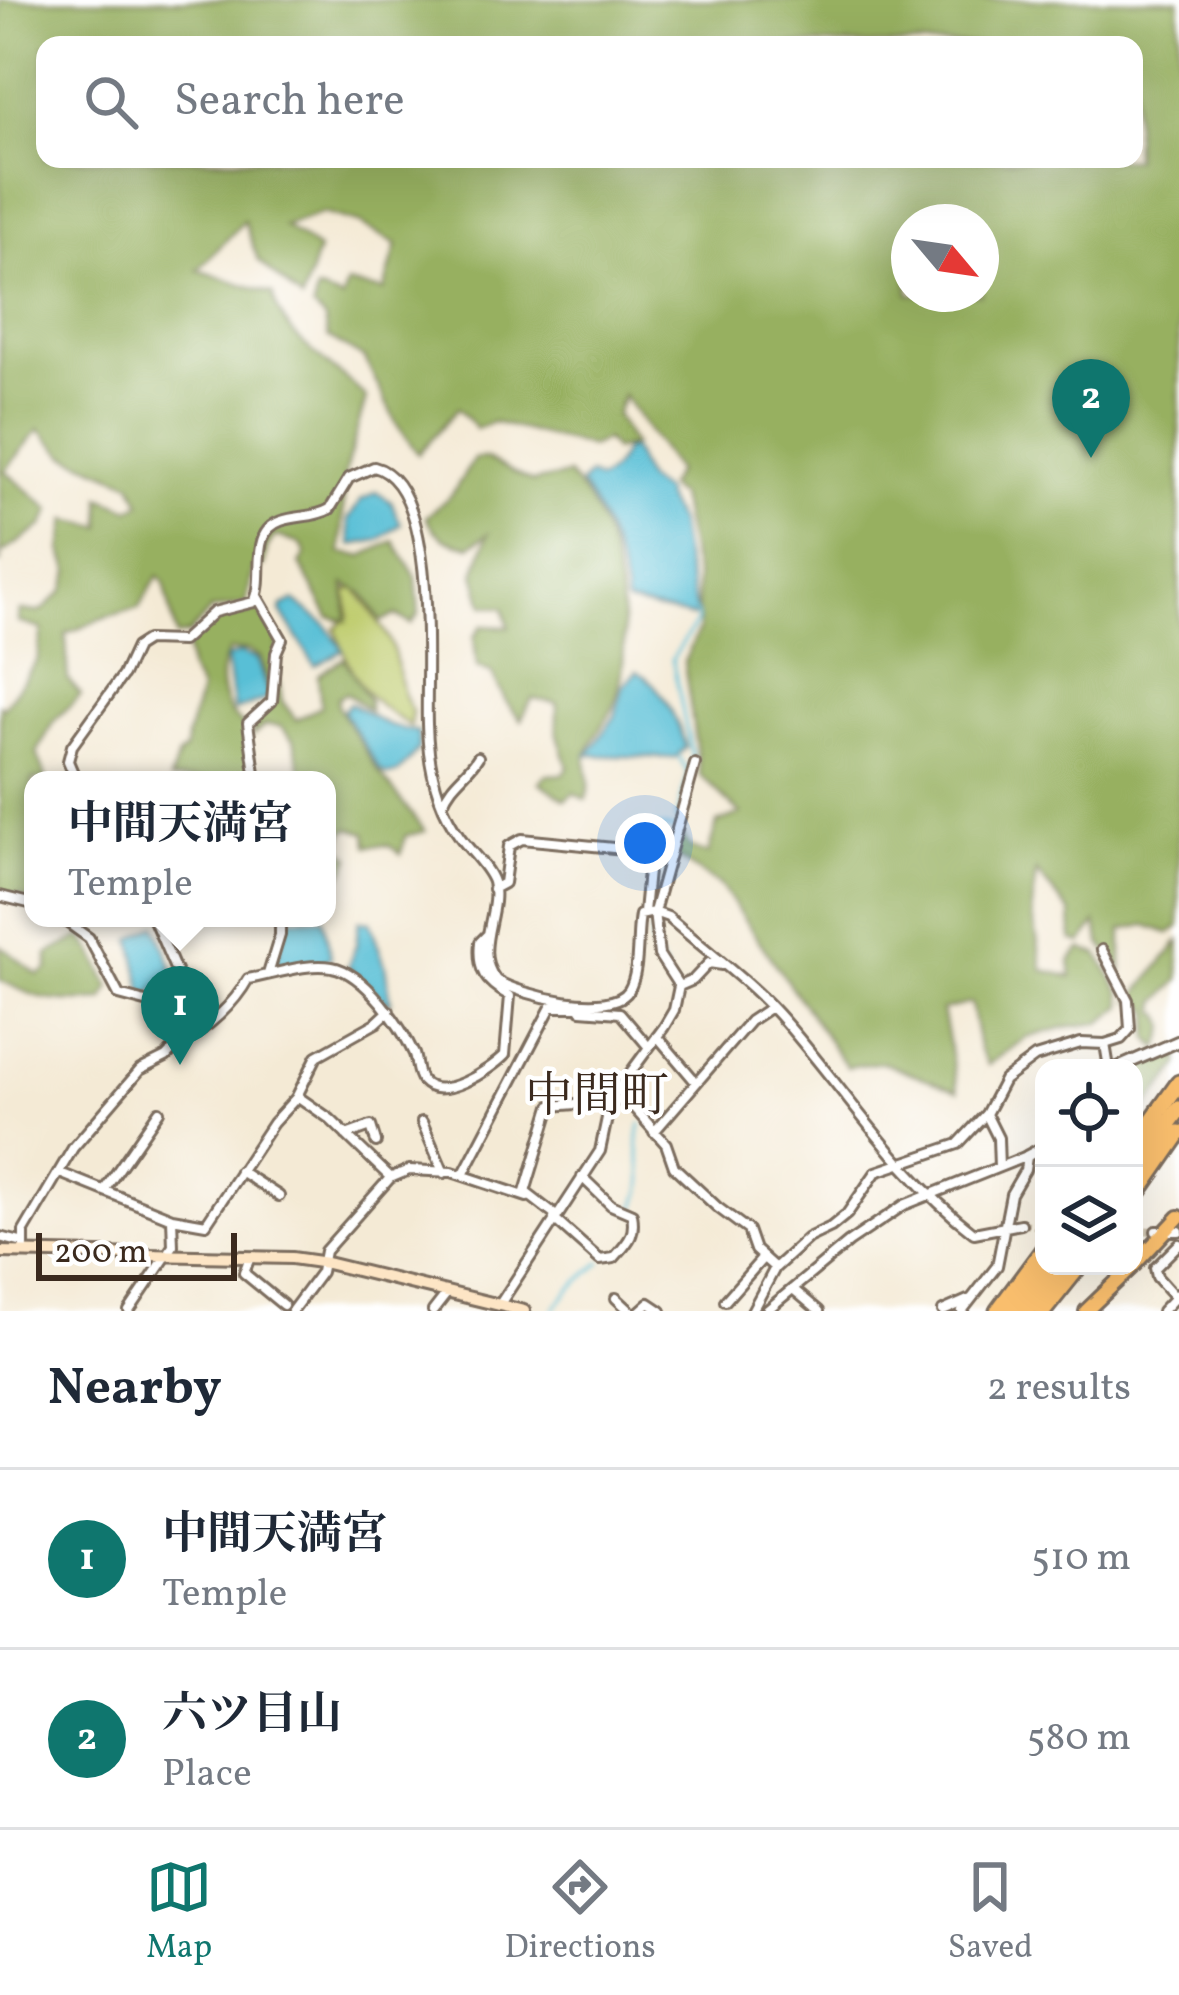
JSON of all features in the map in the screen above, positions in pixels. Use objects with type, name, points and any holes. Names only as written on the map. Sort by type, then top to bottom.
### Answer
[{"type":"highway","points":[[1136,1167],[1171,1108],[1179,1083]]},
{"type":"highway","points":[[1143,1134],[1171,1108]]},
{"type":"highway","points":[[1143,1185],[1179,1132]]},
{"type":"highway","points":[[998,1311],[1035,1261]]},
{"type":"highway","points":[[1014,1311],[1042,1275]]},
{"type":"highway","points":[[1027,1311],[1056,1275]]},
{"type":"highway","points":[[1043,1311],[1072,1275]]},
{"type":"main road","points":[[1143,1256],[1179,1217]]},
{"type":"main road","points":[[0,1252],[24,1247],[321,1262],[524,1311]]},
{"type":"main road","points":[[1087,1311],[1124,1275]]},
{"type":"street","points":[[255,771],[248,723],[272,701],[282,638],[257,596],[259,552],[269,528],[330,509],[357,472],[374,467],[393,476],[410,509],[421,552],[428,752],[455,831],[493,886],[486,959],[496,980],[521,991],[620,1013],[647,1045]]},
{"type":"street","points":[[72,771],[68,761],[72,746],[123,675],[136,647],[147,640],[182,641],[214,612],[245,607],[257,596]]},
{"type":"street","points":[[442,804],[455,779],[470,770],[478,757]]},
{"type":"street","points":[[650,912],[695,764]]},
{"type":"street","points":[[493,886],[504,883],[509,846],[522,838],[634,850],[648,872],[659,955],[679,986],[674,1010],[611,1099],[604,1142],[500,1304]]},
{"type":"street","points":[[463,1175],[551,1007],[612,1003],[626,995],[640,915],[650,912],[668,917],[771,1007],[927,1194],[974,1233],[1021,1225]]},
{"type":"street","points":[[74,927],[89,938],[119,995],[168,1003]]},
{"type":"street","points":[[157,927],[179,978],[168,1003],[181,1041]]},
{"type":"street","points":[[267,976],[280,927]]},
{"type":"street","points":[[0,1238],[24,1247],[24,1231],[73,1148],[140,1070],[192,1036],[240,994],[248,980],[332,967],[347,973],[389,1011],[428,1086],[442,1088],[488,1072],[505,1055],[510,996],[490,985],[478,964],[479,942],[488,934]]},
{"type":"street","points":[[752,1311],[775,1268],[799,1244],[847,1214],[876,1172],[958,1144],[986,1114],[1004,1080],[1035,1058],[1081,1042],[1105,1044],[1121,1039],[1130,1029],[1128,1000],[1102,950]]},
{"type":"street","points":[[679,986],[693,980],[710,962],[725,965]]},
{"type":"street","points":[[654,1132],[750,1021],[771,1007]]},
{"type":"street","points":[[60,1173],[172,1219],[206,1223],[297,1096],[317,1056],[389,1011]]},
{"type":"street","points":[[657,1036],[695,1081]]},
{"type":"street","points":[[1136,1059],[1179,1042]]},
{"type":"street","points":[[1105,1044],[1110,1059]]},
{"type":"street","points":[[297,1096],[390,1178]]},
{"type":"street","points":[[527,1197],[526,1183],[551,1106],[627,1100],[666,1144],[674,1167],[716,1208],[748,1230],[763,1259],[775,1268]]},
{"type":"street","points":[[105,1189],[159,1111]]},
{"type":"street","points":[[986,1114],[998,1138],[999,1167]]},
{"type":"street","points":[[422,1122],[444,1173]]},
{"type":"street","points":[[346,1135],[371,1126],[376,1142]]},
{"type":"street","points":[[766,1311],[877,1221],[927,1194],[1035,1152]]},
{"type":"street","points":[[962,1311],[997,1266],[1012,1194],[1027,1156]]},
{"type":"street","points":[[250,1257],[244,1274],[288,1308],[312,1287],[325,1251],[390,1178],[409,1170],[463,1175],[527,1197],[603,1260],[629,1243],[634,1230],[632,1214],[602,1198],[582,1177]]},
{"type":"street","points":[[240,1171],[279,1196]]},
{"type":"street","points":[[129,1311],[173,1246],[172,1219]]},
{"type":"street","points":[[1155,1268],[1179,1244]]},
{"type":"street","points":[[725,1301],[763,1259]]},
{"type":"street","points":[[1143,1265],[1155,1268]]},
{"type":"street","points":[[1155,1268],[1157,1277],[1176,1295],[1162,1311]]},
{"type":"street","points":[[793,1288],[819,1311]]},
{"type":"street","points":[[434,1311],[448,1292]]},
{"type":"street","points":[[616,1298],[630,1311]]},
{"type":"street","points":[[943,1311],[969,1301]]},
{"type":"street","points":[[640,1311],[649,1303],[661,1311]]},
{"type":"green space","points":[[0,0],[1179,0],[1179,927],[1169,933],[1146,925],[1122,930],[1122,970],[1101,944],[1096,923],[1082,943],[1072,940],[1071,913],[1036,872],[1032,911],[1043,970],[1072,977],[1070,961],[1081,949],[1098,954],[1121,993],[1123,1006],[1101,1023],[1026,1038],[988,1065],[979,1048],[971,1003],[942,1010],[958,1091],[882,1062],[847,1067],[720,885],[676,857],[682,835],[691,848],[708,854],[717,823],[741,814],[700,775],[684,662],[699,629],[696,578],[679,497],[667,487],[676,471],[623,395],[616,415],[633,445],[614,450],[605,440],[590,447],[493,422],[476,429],[458,408],[418,454],[396,423],[365,359],[328,337],[325,320],[313,308],[317,290],[342,299],[347,284],[384,291],[397,244],[358,223],[323,213],[284,226],[318,250],[302,300],[258,260],[244,221],[198,270],[273,294],[298,338],[366,398],[345,472],[341,553],[362,556],[394,541],[416,577],[419,614],[411,624],[396,615],[381,621],[363,593],[345,584],[347,621],[329,617],[300,564],[306,554],[301,544],[275,536],[264,566],[254,567],[246,604],[211,610],[189,634],[176,636],[164,582],[158,576],[139,608],[66,634],[68,680],[81,695],[54,721],[37,753],[44,771],[24,771],[24,897],[0,895],[0,705],[3,708],[37,661],[42,629],[18,622],[20,611],[41,612],[64,590],[70,572],[62,550],[67,520],[102,527],[101,497],[130,509],[141,503],[132,483],[65,455],[39,429],[5,471],[51,510],[43,526],[1,554],[0,565]]},
{"type":"green space","points":[[485,458],[532,482],[568,475],[591,504],[610,550],[621,603],[623,657],[614,705],[587,755],[586,800],[574,793],[565,800],[539,782],[546,775],[563,774],[568,767],[557,732],[557,703],[532,699],[521,720],[491,672],[477,667],[474,637],[482,626],[509,627],[504,608],[484,605],[475,574],[488,534],[470,546],[455,543],[443,538],[426,517],[452,494],[474,459]]},
{"type":"green space","points":[[356,587],[392,647],[412,711],[410,726],[370,696],[354,675],[335,628],[349,616],[346,591]]},
{"type":"green space","points":[[257,607],[279,639],[270,695],[260,657],[246,650],[229,651],[221,681],[225,702],[245,726],[250,771],[173,771],[186,749],[200,690],[189,670],[187,646],[214,617],[250,613]]},
{"type":"green space","points":[[344,658],[369,701],[369,710],[346,693],[338,697],[338,707],[378,771],[425,831],[405,836],[401,854],[388,845],[368,846],[366,833],[349,828],[343,833],[341,849],[351,857],[336,879],[336,771],[302,771],[294,741],[280,726],[265,725],[253,735],[252,721],[272,705],[277,670],[282,701],[296,720],[321,706],[318,675]]},
{"type":"green space","points":[[81,936],[110,987],[103,1000],[50,999],[0,980],[0,945],[38,975],[48,969],[48,954]]},
{"type":"green space","points":[[1179,941],[1179,980],[1158,1002],[1166,1029],[1158,1049],[1149,1038],[1151,1014],[1146,1005],[1131,1001]]},
{"type":"green space","points":[[1179,1051],[1179,1066],[1143,1112],[1143,1065]]},
{"type":"water","points":[[632,449],[646,480],[664,492],[678,522],[696,612],[693,617],[626,603],[610,541],[580,484],[589,475],[599,480],[604,477],[624,450]]},
{"type":"water","points":[[377,492],[391,502],[401,524],[379,540],[351,545],[348,520],[361,500]]},
{"type":"water","points":[[295,601],[326,625],[343,650],[315,666],[281,611]]},
{"type":"water","points":[[240,653],[257,659],[269,698],[234,711],[226,658]]},
{"type":"water","points":[[637,671],[661,694],[686,747],[675,758],[588,755],[615,716],[623,686]]},
{"type":"water","points":[[350,703],[389,726],[418,732],[419,749],[398,773],[387,775],[380,770],[343,711]]},
{"type":"water","points":[[359,921],[370,922],[391,1002],[348,966]]},
{"type":"water","points":[[157,927],[174,971],[170,980],[149,995],[143,991],[132,939]]},
{"type":"water","points":[[325,927],[331,957],[321,963],[274,966],[286,929]]},
{"type":"waterway","points":[[676,820],[692,757],[672,659],[697,621],[696,612]]},
{"type":"waterway","points":[[679,757],[686,770]]},
{"type":"waterway","points":[[663,870],[655,864],[647,838],[653,826],[674,829]]},
{"type":"waterway","points":[[654,875],[651,945],[665,971]]},
{"type":"waterway","points":[[633,1213],[643,1175],[641,1124]]},
{"type":"waterway","points":[[554,1309],[601,1262]]},
{"type":"tunnel","points":[[1021,1224],[1035,1225]]},
{"type":"tunnel","points":[[1143,1230],[1156,1231]]},
{"type":"place","name":"六ツ目山","points":[[1091,458]]},
{"type":"place","name":"中間天満宮","points":[[180,1065]]},
{"type":"district","name":"中間町","points":[[597,1094]]}]
